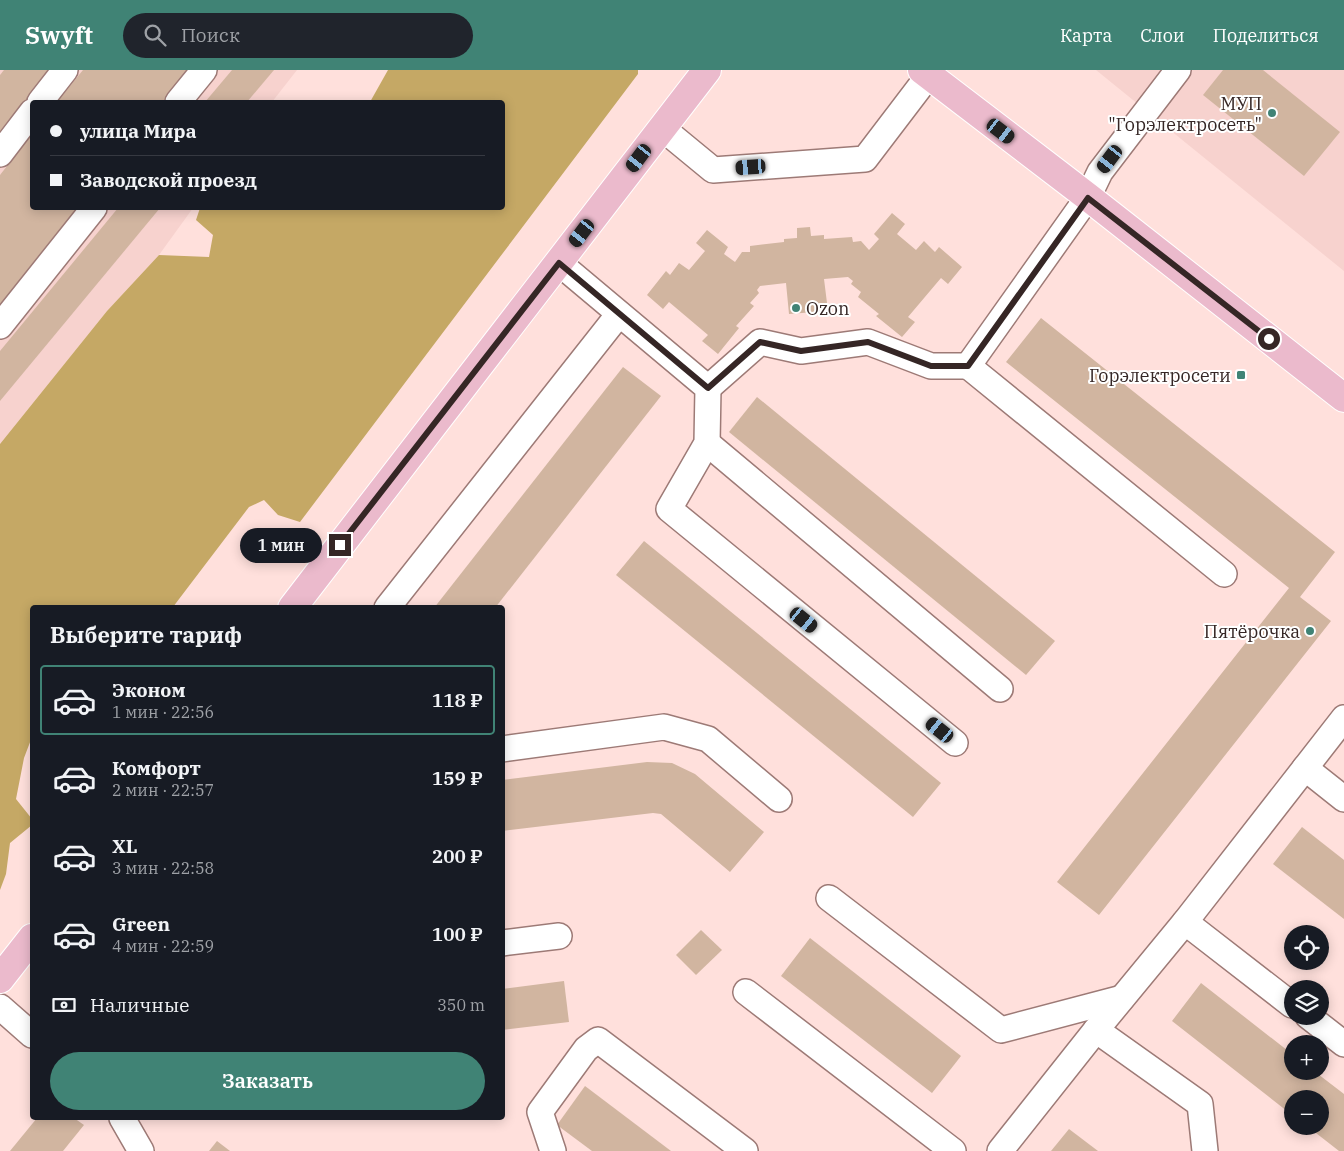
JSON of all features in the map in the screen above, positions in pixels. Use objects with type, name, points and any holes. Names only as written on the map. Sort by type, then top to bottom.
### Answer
[{"type":"main road","points":[[294,605],[707,70]]},
{"type":"main road","points":[[926,72],[1344,398]]},
{"type":"main road","points":[[0,979],[30,941]]},
{"type":"lane","points":[[42,100],[65,70]]},
{"type":"lane","points":[[180,100],[204,70]]},
{"type":"lane","points":[[968,366],[1088,198],[1100,172],[1178,70]]},
{"type":"lane","points":[[662,128],[713,170],[865,159],[926,72]]},
{"type":"lane","points":[[0,154],[30,115]]},
{"type":"lane","points":[[0,326],[92,210]]},
{"type":"lane","points":[[559,263],[708,388]]},
{"type":"lane","points":[[389,605],[618,314]]},
{"type":"lane","points":[[955,743],[669,510],[707,443],[708,388],[760,342],[801,351],[868,342],[931,366],[968,366],[1224,574]]},
{"type":"lane","points":[[707,443],[1000,689]]},
{"type":"lane","points":[[1000,1151],[1185,922],[1344,718]]},
{"type":"lane","points":[[505,749],[664,727],[708,739],[779,799]]},
{"type":"lane","points":[[1305,768],[1344,798]]},
{"type":"lane","points":[[829,898],[1001,1030],[1122,998]]},
{"type":"lane","points":[[1185,922],[1284,999]]},
{"type":"lane","points":[[505,943],[560,936]]},
{"type":"lane","points":[[746,992],[953,1151]]},
{"type":"lane","points":[[0,1007],[30,1033]]},
{"type":"lane","points":[[1320,1025],[1344,1044]]},
{"type":"lane","points":[[1096,1030],[1200,1104],[1205,1151]]},
{"type":"lane","points":[[553,1151],[540,1112],[586,1049],[598,1040],[745,1151]]},
{"type":"lane","points":[[123,1120],[141,1151]]},
{"type":"shaded area","points":[[0,70],[297,70],[274,100],[30,100],[30,210],[192,210],[159,255],[107,311],[0,444]]},
{"type":"shaded area","points":[[388,70],[638,70],[638,74],[300,522],[278,515],[264,500],[249,507],[175,605],[30,605],[30,742],[24,758],[16,799],[30,816],[30,827],[10,843],[6,874],[0,890],[0,444],[107,311],[159,255],[209,257],[213,235],[196,220],[199,210],[505,210],[505,100],[371,100]]},
{"type":"shaded area","name":"МУП \"Горэлектросеть\"","points":[[1096,70],[1344,70],[1344,271]]},
{"type":"building","points":[[4,70],[52,70],[0,137],[0,75]]},
{"type":"building","points":[[83,70],[190,70],[166,100],[59,100]]},
{"type":"building","points":[[232,70],[274,70],[249,100],[207,100]]},
{"type":"building","name":"МУП \"Горэлектросеть\"","points":[[1223,70],[1263,70],[1340,132],[1304,176],[1203,95]]},
{"type":"building","points":[[30,137],[30,210],[79,210],[0,310],[0,175]]},
{"type":"building","points":[[116,210],[158,210],[0,401],[0,351]]},
{"type":"building","points":[[892,213],[905,224],[897,234],[916,250],[924,241],[935,252],[939,247],[962,267],[948,284],[941,278],[908,317],[915,322],[902,337],[876,316],[879,314],[858,297],[861,292],[851,284],[853,281],[848,277],[824,279],[828,311],[789,314],[786,283],[760,286],[757,290],[759,293],[750,303],[754,306],[736,326],[739,328],[718,354],[702,341],[708,335],[669,302],[663,309],[647,295],[666,271],[670,275],[679,263],[689,270],[705,251],[696,243],[707,230],[728,247],[724,254],[735,262],[742,252],[750,252],[750,246],[784,242],[784,239],[797,238],[797,228],[810,227],[811,236],[824,235],[824,239],[852,237],[853,242],[861,241],[869,250],[879,239],[874,234]]},
{"type":"building","points":[[1041,318],[1335,552],[1300,597],[1331,621],[1099,915],[1057,882],[1289,588],[1006,362]]},
{"type":"building","points":[[623,367],[661,396],[497,605],[436,605]]},
{"type":"building","points":[[757,397],[1055,641],[1026,675],[729,432]]},
{"type":"building","points":[[644,541],[941,783],[913,817],[616,575]]},
{"type":"building","points":[[647,762],[672,763],[695,774],[764,832],[730,872],[661,814],[653,813],[505,831],[505,780]]},
{"type":"building","points":[[1302,827],[1344,860],[1344,919],[1273,864]]},
{"type":"building","points":[[701,930],[722,950],[696,975],[676,955]]},
{"type":"building","points":[[810,938],[961,1056],[932,1093],[781,976]]},
{"type":"building","points":[[564,981],[569,1022],[505,1030],[505,989]]},
{"type":"building","points":[[1201,983],[1284,1048],[1284,1080],[1326,1080],[1344,1094],[1344,1151],[1339,1151],[1319,1135],[1329,1135],[1329,1090],[1284,1090],[1284,1109],[1172,1021]]},
{"type":"building","points":[[585,1086],[671,1151],[592,1151],[557,1125]]},
{"type":"building","points":[[35,1120],[77,1120],[84,1125],[63,1151],[10,1151]]},
{"type":"building","points":[[1069,1129],[1098,1151],[1051,1151]]},
{"type":"building","points":[[217,1141],[230,1151],[209,1151]]},
{"type":"place","name":"МУП \"Горэлектросеть\"","points":[[1272,113]]},
{"type":"place","name":"Ozon","points":[[796,308]]},
{"type":"place","name":"Горэлектросети","points":[[1241,375]]},
{"type":"place","name":"Пятёрочка","points":[[1310,631]]},
{"type":"route","points":[[340,545],[559,263],[708,388],[760,342],[801,351],[868,342],[931,366],[968,366],[1088,198],[1269,339]]}]
